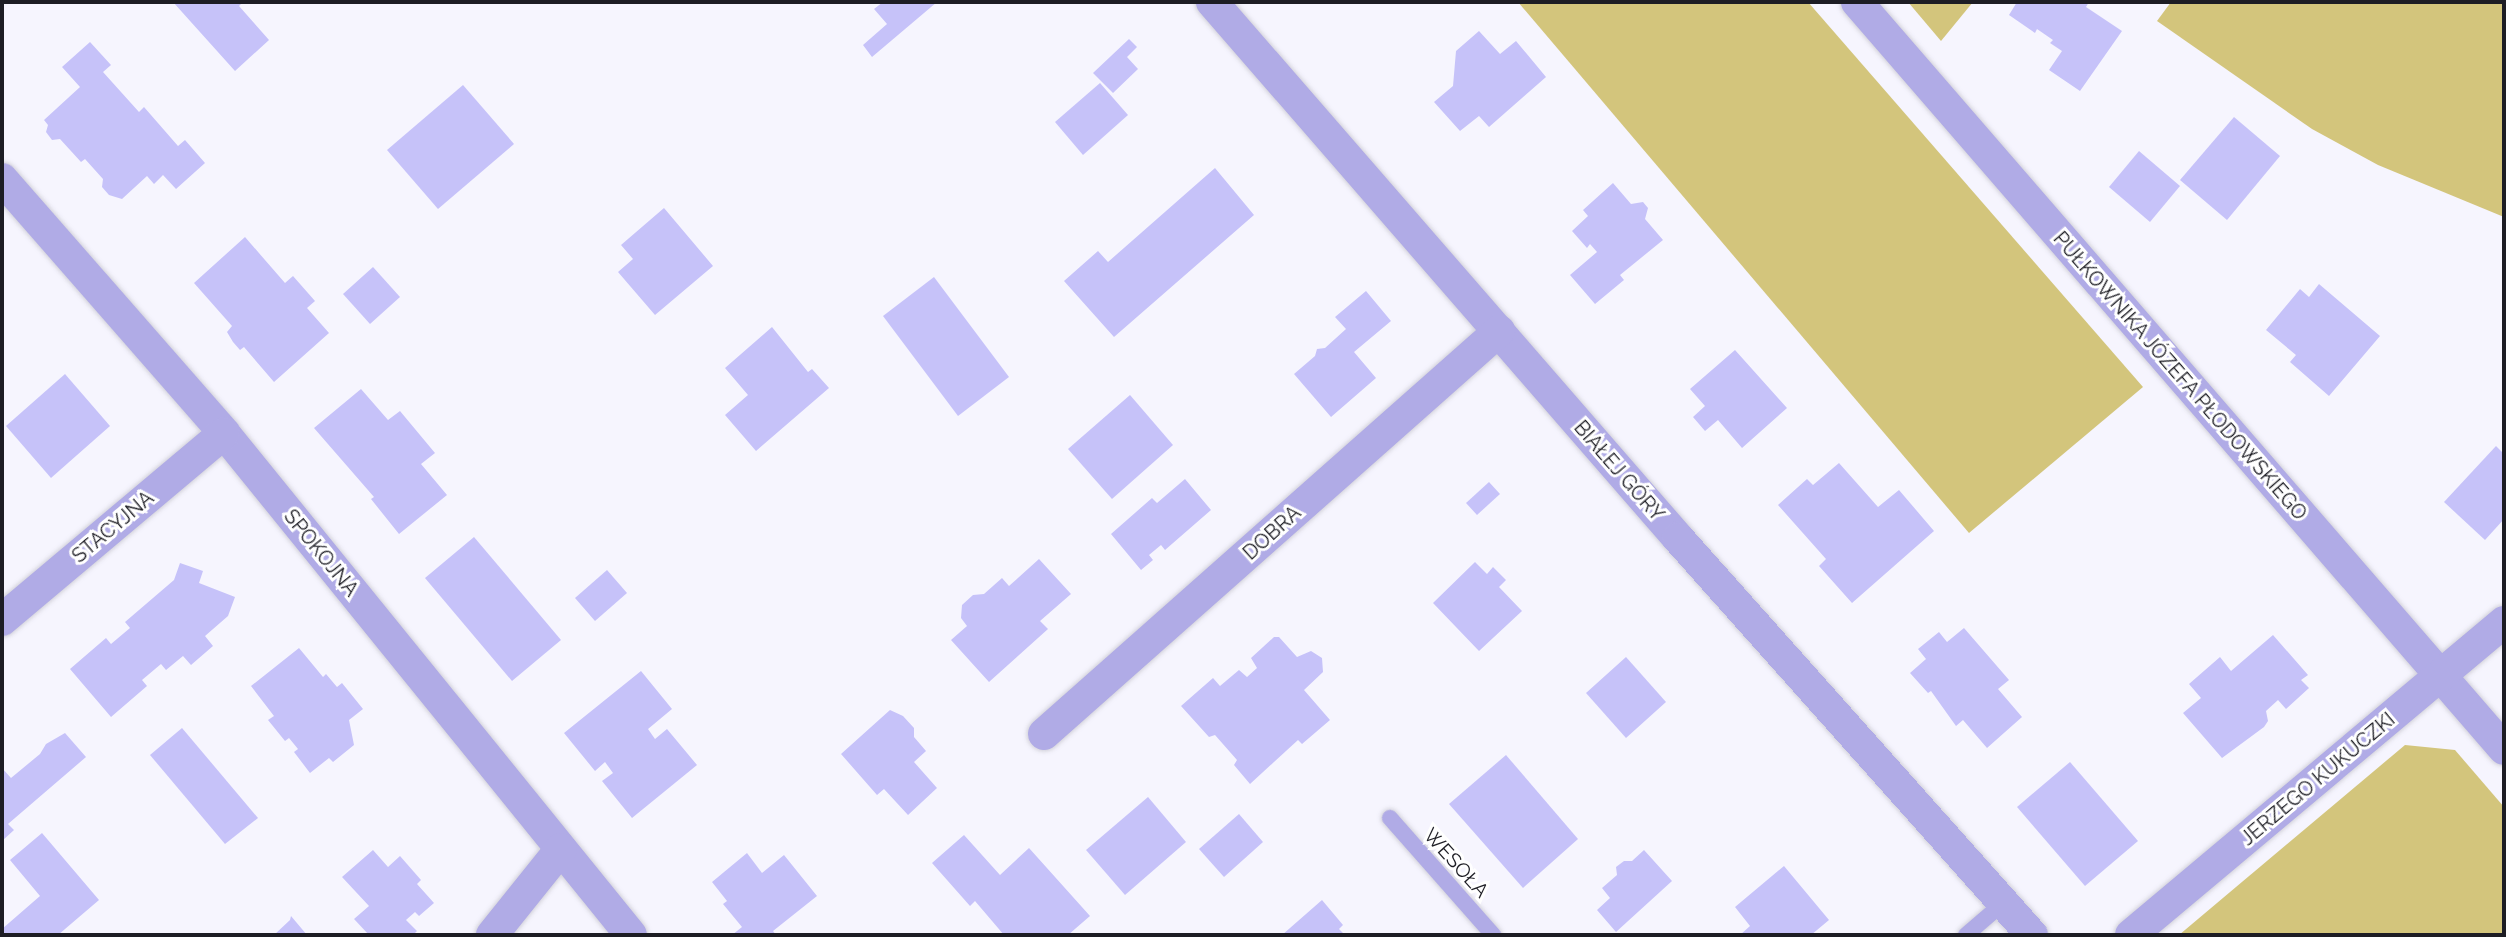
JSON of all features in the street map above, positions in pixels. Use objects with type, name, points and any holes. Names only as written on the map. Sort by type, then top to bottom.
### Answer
[{"type":"street","name":"BIAŁEJ GÓRY","points":[[1212,2],[2032,935]]},
{"type":"street","name":"PUŁKOWNIKA JÓZEFA PŁODOWSKIEGO","points":[[1857,2],[2504,749]]},
{"type":"street","name":"SPOKOJNA","points":[[2,179],[224,433],[631,935]]},
{"type":"street","name":"DOBRA","points":[[1044,734],[1499,331]]},
{"type":"street","name":"STACYJNA","points":[[2,620],[224,433]]},
{"type":"street","name":"JERZEGO KUKUCZKI","points":[[2131,935],[2504,622]]},
{"type":"street","points":[[492,935],[561,849]]},
{"type":"lane","name":"WESOŁA","points":[[1390,818],[1493,935]]},
{"type":"lane","points":[[1966,935],[2002,904]]},
{"type":"shaded area","points":[[1518,2],[1808,2],[2143,387],[1969,533]]},
{"type":"shaded area","points":[[1908,2],[1973,2],[1941,41]]},
{"type":"shaded area","points":[[2171,2],[2504,2],[2504,217],[2378,165],[2312,129],[2157,21]]},
{"type":"shaded area","points":[[2405,745],[2455,750],[2504,807],[2504,935],[2179,935]]},
{"type":"building","points":[[173,2],[243,2],[239,6],[269,40],[235,71]]},
{"type":"building","points":[[883,2],[937,2],[872,57],[863,45],[887,24],[874,9]]},
{"type":"building","points":[[2017,2],[2089,2],[2086,7],[2122,31],[2080,91],[2049,70],[2062,51],[2050,43],[2053,40],[2037,29],[2035,33],[2009,15]]},
{"type":"building","points":[[1479,31],[1500,54],[1516,41],[1546,77],[1489,127],[1479,116],[1460,131],[1434,102],[1453,86],[1456,51]]},
{"type":"building","points":[[1129,39],[1137,47],[1127,57],[1138,69],[1113,93],[1093,73]]},
{"type":"building","points":[[90,42],[111,65],[103,72],[139,112],[144,107],[178,146],[185,140],[205,163],[176,189],[163,175],[154,184],[147,176],[122,199],[109,195],[102,187],[103,179],[85,159],[81,162],[60,139],[52,140],[46,132],[48,125],[44,120],[80,87],[62,67]]},
{"type":"building","points":[[1100,83],[1128,115],[1083,155],[1055,122]]},
{"type":"building","points":[[463,85],[514,144],[438,209],[387,150]]},
{"type":"building","points":[[2234,117],[2280,156],[2227,220],[2180,180]]},
{"type":"building","points":[[2139,151],[2180,186],[2150,222],[2109,187]]},
{"type":"building","points":[[1215,168],[1254,215],[1114,337],[1064,281],[1098,251],[1108,262]]},
{"type":"building","points":[[1613,183],[1631,204],[1643,202],[1648,208],[1645,219],[1663,240],[1620,275],[1624,280],[1595,304],[1570,275],[1597,252],[1590,244],[1587,248],[1572,231],[1588,216],[1583,210]]},
{"type":"building","points":[[664,208],[713,266],[655,315],[618,272],[633,259],[621,245]]},
{"type":"building","points":[[245,237],[285,283],[293,276],[315,301],[307,308],[329,333],[274,382],[244,347],[240,350],[233,342],[227,332],[232,326],[194,283]]},
{"type":"building","points":[[373,267],[400,297],[370,324],[343,294]]},
{"type":"building","points":[[934,277],[1009,377],[958,416],[883,316]]},
{"type":"building","points":[[2319,284],[2380,336],[2329,396],[2290,362],[2296,355],[2266,330],[2300,289],[2309,297]]},
{"type":"building","points":[[1366,291],[1391,321],[1354,352],[1376,378],[1331,417],[1294,374],[1315,356],[1317,349],[1325,348],[1346,329],[1335,317]]},
{"type":"building","points":[[772,327],[808,372],[812,369],[829,388],[756,451],[725,415],[748,395],[725,368]]},
{"type":"building","points":[[1735,350],[1787,408],[1742,448],[1718,420],[1705,431],[1693,417],[1705,406],[1690,389]]},
{"type":"building","points":[[65,374],[110,426],[51,478],[6,426]]},
{"type":"building","points":[[361,389],[388,420],[400,411],[435,453],[421,464],[447,495],[399,534],[371,499],[374,497],[314,428]]},
{"type":"building","points":[[1130,395],[1173,445],[1112,499],[1068,449]]},
{"type":"building","points":[[2496,446],[2504,454],[2504,519],[2485,540],[2444,502]]},
{"type":"building","points":[[1839,463],[1878,507],[1899,490],[1934,531],[1852,603],[1819,566],[1826,559],[1778,505],[1807,479],[1813,485]]},
{"type":"building","points":[[1185,479],[1211,510],[1165,550],[1161,545],[1149,555],[1153,560],[1141,570],[1111,534],[1152,498],[1157,503]]},
{"type":"building","points":[[1489,482],[1500,494],[1477,515],[1466,503]]},
{"type":"building","points":[[474,537],[561,640],[512,681],[425,578]]},
{"type":"building","points":[[1039,559],[1071,594],[1040,621],[1048,629],[989,682],[951,640],[967,626],[961,618],[962,605],[973,595],[984,594],[1002,578],[1009,586]]},
{"type":"building","points":[[1475,562],[1487,574],[1493,567],[1506,580],[1499,587],[1522,611],[1479,651],[1433,603]]},
{"type":"building","points":[[180,563],[203,571],[199,583],[235,597],[228,616],[205,636],[213,646],[191,665],[183,656],[166,670],[161,664],[142,680],[147,686],[111,717],[70,669],[106,638],[111,644],[130,628],[125,622],[174,580]]},
{"type":"building","points":[[607,570],[627,593],[595,621],[575,598]]},
{"type":"building","points":[[1964,628],[2009,680],[1998,689],[2022,717],[1987,748],[1963,720],[1956,726],[1931,691],[1928,693],[1910,673],[1926,659],[1918,649],[1939,632],[1947,642]]},
{"type":"building","points":[[2273,635],[2308,675],[2301,680],[2309,688],[2286,709],[2278,700],[2266,711],[2268,721],[2264,727],[2222,758],[2183,713],[2201,698],[2189,684],[2220,657],[2231,671]]},
{"type":"building","points":[[1274,637],[1279,637],[1297,657],[1311,651],[1322,658],[1323,672],[1304,690],[1330,720],[1302,744],[1298,740],[1250,784],[1234,765],[1237,760],[1215,735],[1209,737],[1181,706],[1213,678],[1220,686],[1239,670],[1247,677],[1257,668],[1251,658]]},
{"type":"building","points":[[299,648],[323,677],[326,674],[337,687],[342,683],[363,709],[349,720],[354,745],[333,762],[329,758],[310,773],[294,752],[298,749],[289,738],[285,741],[268,720],[274,716],[251,686]]},
{"type":"building","points":[[1626,657],[1666,702],[1626,738],[1586,693]]},
{"type":"building","points":[[641,671],[672,709],[648,729],[655,739],[667,729],[697,765],[632,818],[602,781],[613,773],[605,762],[595,771],[564,733]]},
{"type":"building","points":[[890,710],[903,716],[914,728],[914,737],[926,751],[914,762],[937,788],[908,815],[884,789],[877,795],[841,754]]},
{"type":"building","points":[[182,728],[258,818],[225,844],[150,755]]},
{"type":"building","points":[[65,733],[86,757],[8,824],[14,830],[2,841],[2,768],[11,778],[40,754],[46,744]]},
{"type":"building","points":[[1506,755],[1578,839],[1523,888],[1449,804]]},
{"type":"building","points":[[2070,762],[2138,841],[2085,886],[2017,807]]},
{"type":"building","points":[[1148,797],[1186,842],[1125,895],[1086,850]]},
{"type":"building","points":[[1239,814],[1263,842],[1224,877],[1199,849]]},
{"type":"building","points":[[42,833],[99,900],[58,935],[2,935],[2,929],[40,896],[10,860]]},
{"type":"building","points":[[964,835],[1000,875],[1029,848],[1090,916],[1068,935],[1004,935],[975,901],[970,906],[932,863]]},
{"type":"building","points":[[373,850],[388,867],[400,856],[421,880],[417,884],[434,903],[419,916],[415,912],[406,920],[417,931],[413,935],[369,935],[354,919],[369,906],[342,877]]},
{"type":"building","points":[[1644,850],[1672,881],[1616,932],[1597,910],[1610,898],[1602,888],[1617,875],[1616,867],[1624,861],[1632,861]]},
{"type":"building","points":[[747,853],[762,873],[784,855],[817,896],[773,931],[776,935],[732,935],[742,927],[723,904],[727,901],[712,882]]},
{"type":"building","points":[[1784,866],[1829,920],[1811,935],[1740,935],[1750,926],[1735,907]]},
{"type":"building","points":[[1322,900],[1343,925],[1339,929],[1345,935],[1282,935]]},
{"type":"building","points":[[291,916],[307,935],[274,935],[290,920]]}]
